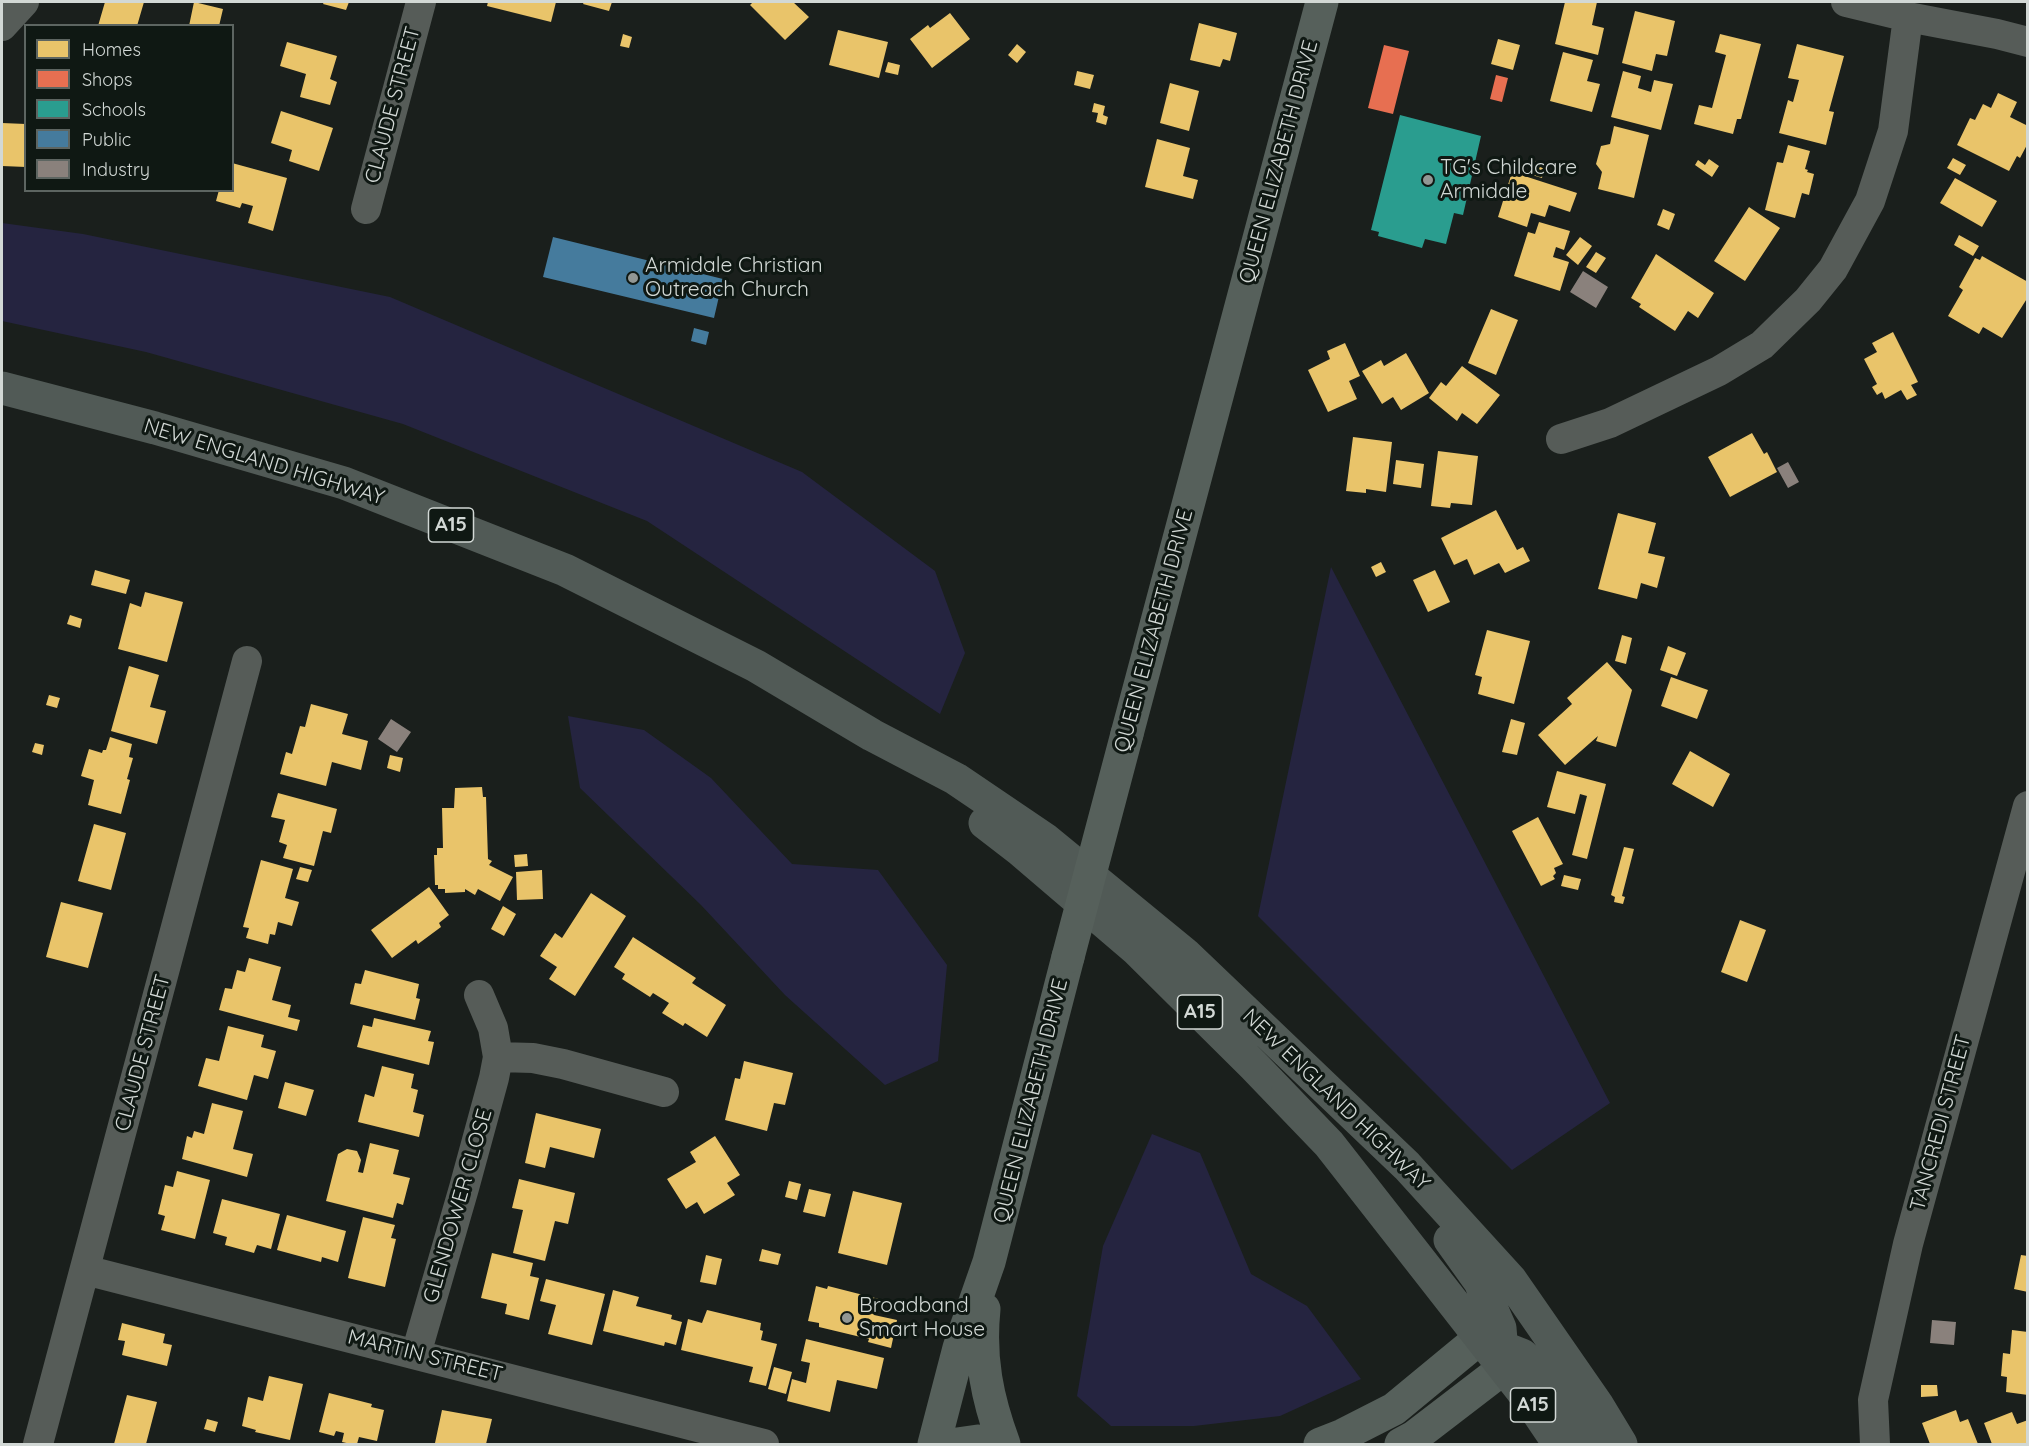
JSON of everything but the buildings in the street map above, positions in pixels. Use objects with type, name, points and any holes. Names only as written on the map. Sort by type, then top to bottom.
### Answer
[{"type":"highway","name":"NEW ENGLAND HIGHWAY","points":[[2,388],[155,428],[344,483],[565,570],[756,666],[872,735],[956,779],[1046,840],[1185,954],[1407,1166],[1510,1279],[1622,1444]]},
{"type":"highway","name":"NEW ENGLAND HIGHWAY","points":[[872,735],[1020,850],[1128,943],[1254,1066],[1329,1144],[1495,1351],[1559,1444]]},
{"type":"highway","points":[[1407,1166],[1430,1211],[1480,1282],[1500,1328],[1495,1351],[1522,1355],[1562,1395],[1595,1444]]},
{"type":"street","points":[[2,26],[24,2]]},
{"type":"street","name":"CLAUDE STREET","points":[[366,209],[421,2]]},
{"type":"street","name":"QUEEN ELIZABETH DRIVE","points":[[934,1444],[959,1348],[989,1262],[1322,2]]},
{"type":"street","points":[[1846,2],[2028,42]]},
{"type":"street","points":[[1561,439],[1610,423],[1719,371],[1762,345],[1808,300],[1833,268],[1870,201],[1893,131],[1908,17]]},
{"type":"street","name":"CLAUDE STREET","points":[[38,1444],[247,661]]},
{"type":"street","name":"TANCREDI STREET","points":[[1875,1444],[1873,1400],[1908,1244],[2028,806]]},
{"type":"street","name":"GLENDOWER CLOSE","points":[[416,1354],[464,1188],[498,1057],[493,1028],[479,995]]},
{"type":"street","points":[[498,1057],[533,1058],[563,1064],[664,1092]]},
{"type":"street","name":"QUEEN ELIZABETH DRIVE","points":[[989,1262],[981,1354],[986,1388],[1004,1444]]},
{"type":"street","name":"MARTIN STREET","points":[[85,1270],[764,1444]]},
{"type":"street","points":[[1320,1444],[1343,1435],[1394,1408],[1495,1351]]},
{"type":"street","points":[[1401,1444],[1414,1437],[1495,1351]]},
{"type":"street","points":[[957,1444],[978,1441],[995,1444]]},
{"type":"shaded area","points":[[2,223],[83,234],[390,297],[802,472],[935,571],[965,653],[940,714],[647,521],[403,424],[146,352],[2,321]]},
{"type":"shaded area","points":[[1331,567],[1610,1103],[1512,1170],[1258,916]]},
{"type":"shaded area","points":[[568,716],[644,730],[711,778],[792,864],[878,870],[947,965],[938,1061],[885,1085],[785,995],[701,905],[580,788]]},
{"type":"shaded area","points":[[1152,1134],[1200,1153],[1251,1274],[1307,1306],[1361,1379],[1280,1416],[1194,1426],[1111,1426],[1077,1396],[1103,1246]]},
{"type":"place","name":"TG's Childcare Armidale","points":[[1428,180]]},
{"type":"place","name":"Armidale Christian Outreach Church","points":[[633,278]]},
{"type":"place","name":"Broadband Smart House","points":[[847,1318]]}]
